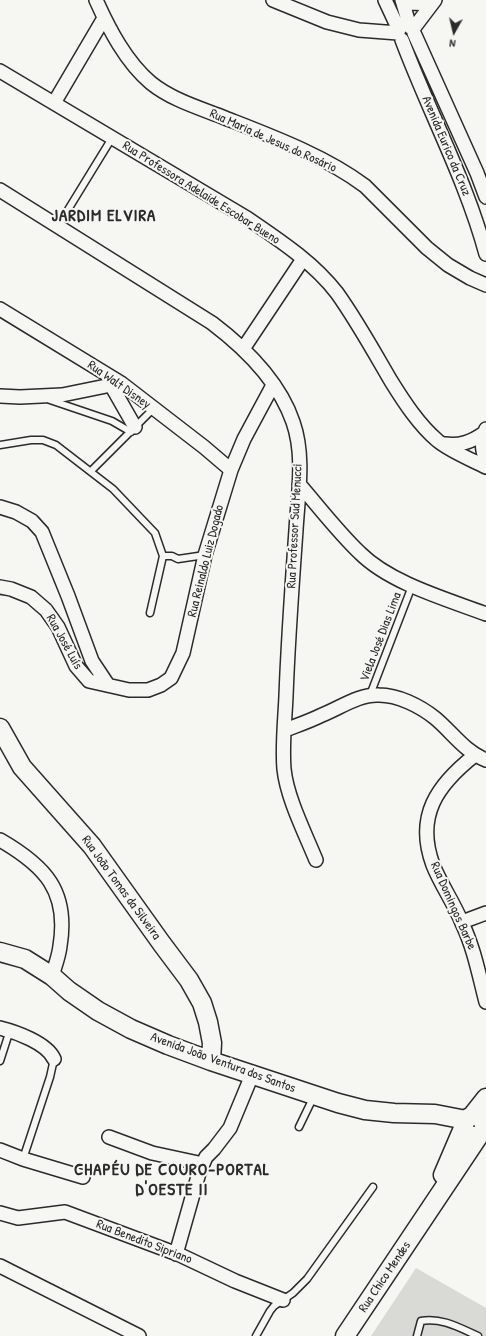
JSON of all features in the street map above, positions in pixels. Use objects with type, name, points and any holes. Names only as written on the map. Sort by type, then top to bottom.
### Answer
[{"type":"street","name":"Rua Maria de Jesus do Rosário","points":[[96,0],[104,18],[136,67],[150,82],[165,94],[256,130],[321,159],[356,179],[365,186],[427,248],[448,265],[470,278],[486,285]]},
{"type":"street","points":[[273,0],[292,5],[326,22],[359,30],[406,32],[433,2]]},
{"type":"street","name":"Avenida Eurico da Cruz","points":[[385,0],[406,32],[477,173],[486,196]]},
{"type":"street","points":[[403,0],[411,3],[433,2]]},
{"type":"street","name":"Avenida Eurico da Cruz","points":[[403,0],[406,32],[415,74],[466,195],[486,254]]},
{"type":"street","points":[[54,103],[104,18]]},
{"type":"street","name":"Rua Professora Adelaide Escobar Bueno","points":[[0,71],[246,218],[304,259],[336,293],[404,402],[422,425],[443,444],[486,467]]},
{"type":"street","name":"Rua Professor Sud Menucci","points":[[0,190],[212,323],[243,349],[273,385],[286,406],[294,423],[299,450],[300,484],[288,650],[284,770],[292,804],[316,860]]},
{"type":"street","points":[[243,349],[304,259]]},
{"type":"street","name":"Rua Walt Disney","points":[[0,309],[154,408],[231,470]]},
{"type":"street","points":[[0,396],[62,395],[116,384],[133,429]]},
{"type":"street","name":"Rua Reinaldo Luiz Dogado","points":[[108,685],[129,690],[148,690],[161,685],[171,678],[183,653],[205,555],[231,470],[244,439],[273,385]]},
{"type":"street","points":[[443,444],[456,446],[466,443],[485,431]]},
{"type":"street","points":[[485,431],[482,446],[486,461]]},
{"type":"street","points":[[300,484],[360,554],[377,567],[412,586],[486,614]]},
{"type":"street","points":[[0,507],[16,512],[32,521],[42,532],[92,661],[108,685]]},
{"type":"street","name":"Rua José Luís","points":[[0,587],[11,589],[31,597],[46,610],[58,627],[76,666],[89,681],[108,685]]},
{"type":"street","points":[[285,730],[357,699],[380,694],[414,704],[429,713],[464,747],[480,758]]},
{"type":"street","name":"Rua João Tomas da Silveira","points":[[0,728],[22,767],[92,846],[189,980],[202,1003],[208,1022],[212,1043],[212,1062]]},
{"type":"street","name":"Rua Domingos Barbe","points":[[480,758],[447,779],[434,800],[428,815],[427,833],[433,865],[462,922],[473,950],[486,1002]]},
{"type":"street","points":[[0,840],[14,848],[38,867],[51,882],[59,899],[62,920],[60,947],[52,976]]},
{"type":"street","points":[[462,922],[486,913]]},
{"type":"street","name":"Avenida João Ventura dos Santos","points":[[0,952],[25,959],[52,976],[69,991],[98,1011],[131,1029],[212,1062],[365,1110],[394,1113],[435,1114],[475,1125]]},
{"type":"street","points":[[5,1029],[44,1046],[52,1054],[54,1059]]},
{"type":"street","points":[[176,1254],[199,1173],[206,1157],[230,1128],[252,1075]]},
{"type":"street","name":"Rua Chico Mendes","points":[[345,1336],[425,1218],[475,1125],[486,1098]]},
{"type":"street","points":[[109,1137],[152,1153],[203,1164]]},
{"type":"street","points":[[0,1150],[23,1159],[82,1177]]},
{"type":"street","name":"Rua Benedito Sipriano","points":[[0,1213],[18,1218],[64,1212],[176,1254],[235,1281],[283,1300]]},
{"type":"street","points":[[0,1266],[139,1336]]},
{"type":"lane","points":[[58,226],[112,138]]},
{"type":"lane","points":[[40,396],[133,429]]},
{"type":"lane","points":[[91,471],[154,408]]},
{"type":"lane","points":[[0,445],[31,440],[43,440],[56,445],[113,489],[155,532],[163,556],[150,613]]},
{"type":"lane","points":[[163,556],[172,556],[178,559],[205,555]]},
{"type":"lane","name":"Viela José Dias Lima","points":[[370,695],[412,586]]},
{"type":"lane","points":[[0,1061],[5,1029]]},
{"type":"lane","points":[[23,1159],[50,1077],[54,1059]]},
{"type":"lane","points":[[299,1127],[314,1095]]},
{"type":"lane","points":[[256,1336],[270,1311],[293,1293],[307,1279],[373,1187]]},
{"type":"lane","points":[[417,1336],[421,1321],[428,1320],[450,1324],[478,1336]]},
{"type":"shaded area","points":[[416,1268],[486,1308],[486,1336],[371,1336]]},
{"type":"district","name":"JARDIM ELVIRA","points":[[104,216]]},
{"type":"district","name":"CHAPÉU DE COURO-PORTAL D'OESTE II","points":[[172,1180]]}]
